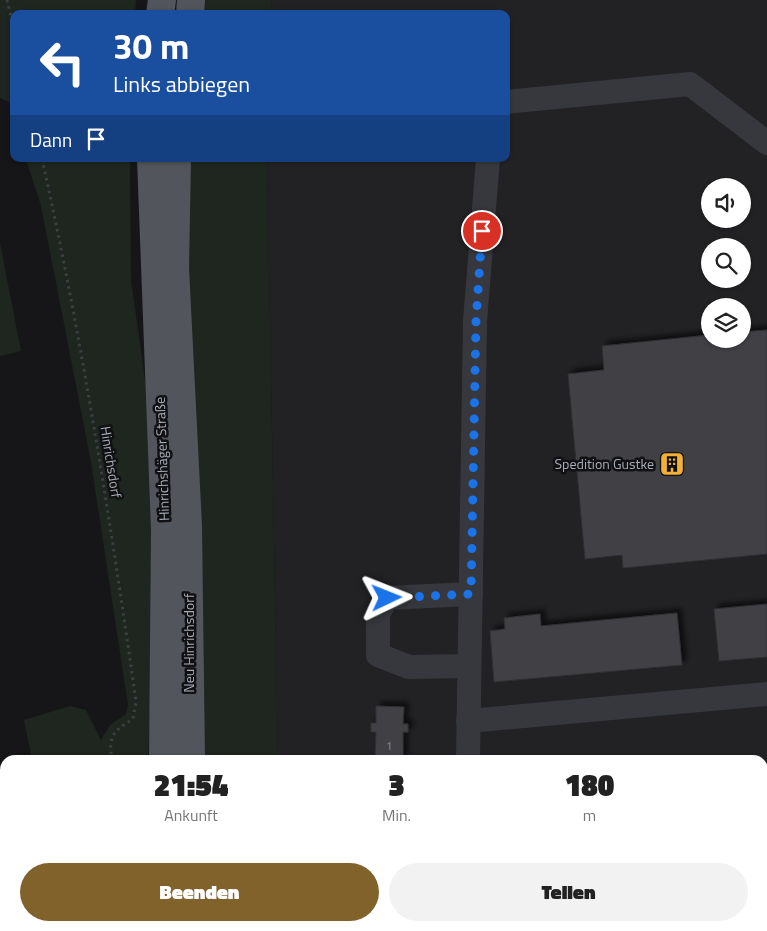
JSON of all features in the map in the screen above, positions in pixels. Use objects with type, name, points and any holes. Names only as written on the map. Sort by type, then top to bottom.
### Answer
[{"type":"main road","name":"Hinrichshäger Straße","points":[[151,162],[165,530],[163,755]]},
{"type":"main road","name":"Hinrichshäger Straße","points":[[177,162],[175,268],[188,526]]},
{"type":"main road","name":"Neu Hinrichsdorf","points":[[188,526],[191,755]]},
{"type":"street","points":[[510,102],[690,84],[767,143]]},
{"type":"street","points":[[468,755],[476,321],[488,162]]},
{"type":"street","points":[[469,666],[409,667],[378,656],[378,614],[387,598],[471,594]]},
{"type":"street","points":[[468,721],[767,694]]},
{"type":"path","points":[[7,0],[10,12]]},
{"type":"path","name":"Hinrichsdorf","points":[[43,162],[62,246],[94,426],[136,701],[133,719],[112,736],[110,747],[111,755]]},
{"type":"shaded area","points":[[0,0],[136,0],[135,10],[10,10],[10,105],[9,102],[0,98]]},
{"type":"shaded area","points":[[201,0],[272,0],[271,10],[200,10]]},
{"type":"shaded area","points":[[272,0],[767,0],[767,755],[278,755],[267,162],[510,162],[510,10],[271,10]]},
{"type":"shaded area","points":[[27,162],[130,162],[131,280],[150,416],[153,621],[148,755],[31,755],[24,720],[70,706],[86,710],[101,740],[110,725],[126,714],[128,705],[91,462],[41,206]]},
{"type":"shaded area","points":[[188,162],[267,162],[278,755],[202,755],[186,268]]},
{"type":"shaded area","points":[[0,243],[21,351],[0,356]]},
{"type":"building","name":"Spedition Gustke","points":[[767,330],[767,554],[623,568],[622,555],[585,559],[568,374],[604,370],[602,346],[701,336],[701,348],[751,348],[751,331]]},
{"type":"building","points":[[767,604],[767,657],[719,661],[714,609]]},
{"type":"building","points":[[677,613],[682,665],[494,682],[490,631],[505,629],[504,618],[540,614],[541,626]]},
{"type":"building","points":[[376,706],[404,707],[403,724],[408,724],[408,732],[403,732],[403,755],[375,755],[376,732],[371,732],[371,723],[376,723]]},
{"type":"place","name":"Spedition Gustke","points":[[672,464]]},
{"type":"route","points":[[387,598],[471,594],[476,321],[482,231]]}]
